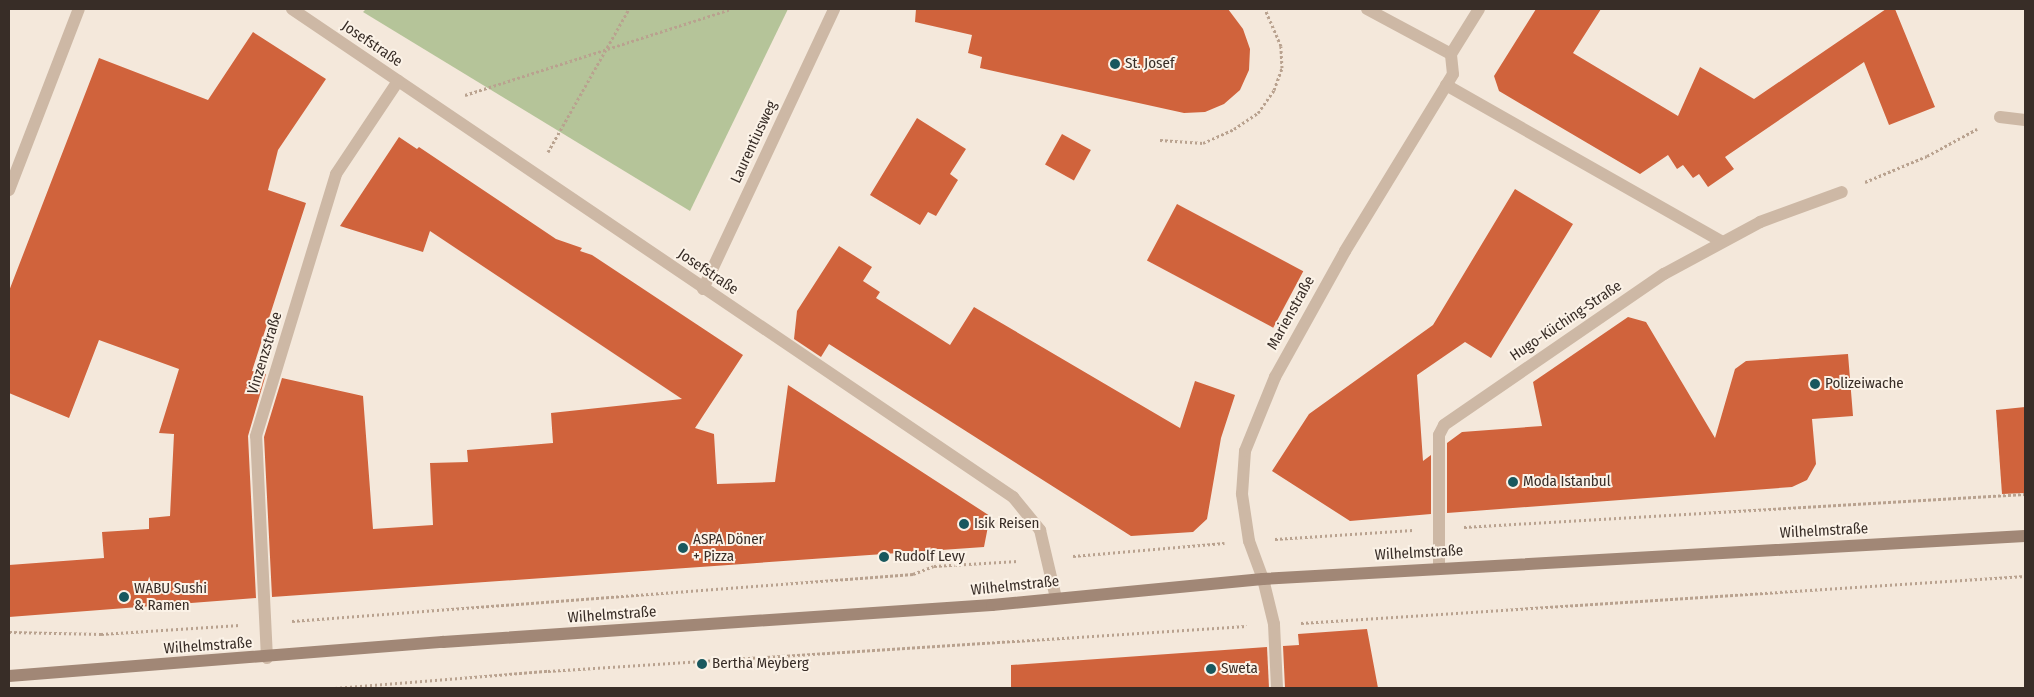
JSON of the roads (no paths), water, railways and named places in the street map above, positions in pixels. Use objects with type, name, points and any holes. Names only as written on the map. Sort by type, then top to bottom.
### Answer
[{"type":"main road","name":"Wilhelmstraße","points":[[9,676],[1056,598],[1263,579],[2025,536]]},
{"type":"street","points":[[9,190],[79,9]]},
{"type":"street","name":"Josefstraße","points":[[292,9],[1013,497],[1040,530],[1056,598]]},
{"type":"street","name":"Laurentiusweg","points":[[703,288],[834,9]]},
{"type":"street","points":[[1367,9],[1452,54]]},
{"type":"street","name":"Marienstraße","points":[[1277,688],[1274,624],[1263,579],[1249,540],[1242,494],[1245,451],[1275,377],[1345,251],[1453,74],[1452,54],[1479,9]]},
{"type":"street","name":"Vinzenzstraße","points":[[267,658],[256,436],[336,174],[398,81]]},
{"type":"street","points":[[1446,85],[1721,241]]},
{"type":"street","points":[[2000,117],[2025,120]]},
{"type":"street","name":"Hugo-Küching-Straße","points":[[1439,568],[1439,435],[1444,424],[1664,274],[1721,241],[1760,222],[1842,192]]},
{"type":"place","name":"St. Josef","points":[[1115,64]]},
{"type":"place","name":"Polizeiwache","points":[[1815,384]]},
{"type":"place","name":"Moda Istanbul","points":[[1513,482]]},
{"type":"place","name":"Isik Reisen","points":[[964,524]]},
{"type":"place","name":"ASPA Döner + Pizza","points":[[683,548]]},
{"type":"place","name":"Rudolf Levy","points":[[884,557]]},
{"type":"place","name":"WABU Sushi & Ramen","points":[[124,597]]},
{"type":"place","name":"Bertha Meyberg","points":[[702,664]]},
{"type":"place","name":"Sweta","points":[[1211,669]]}]
